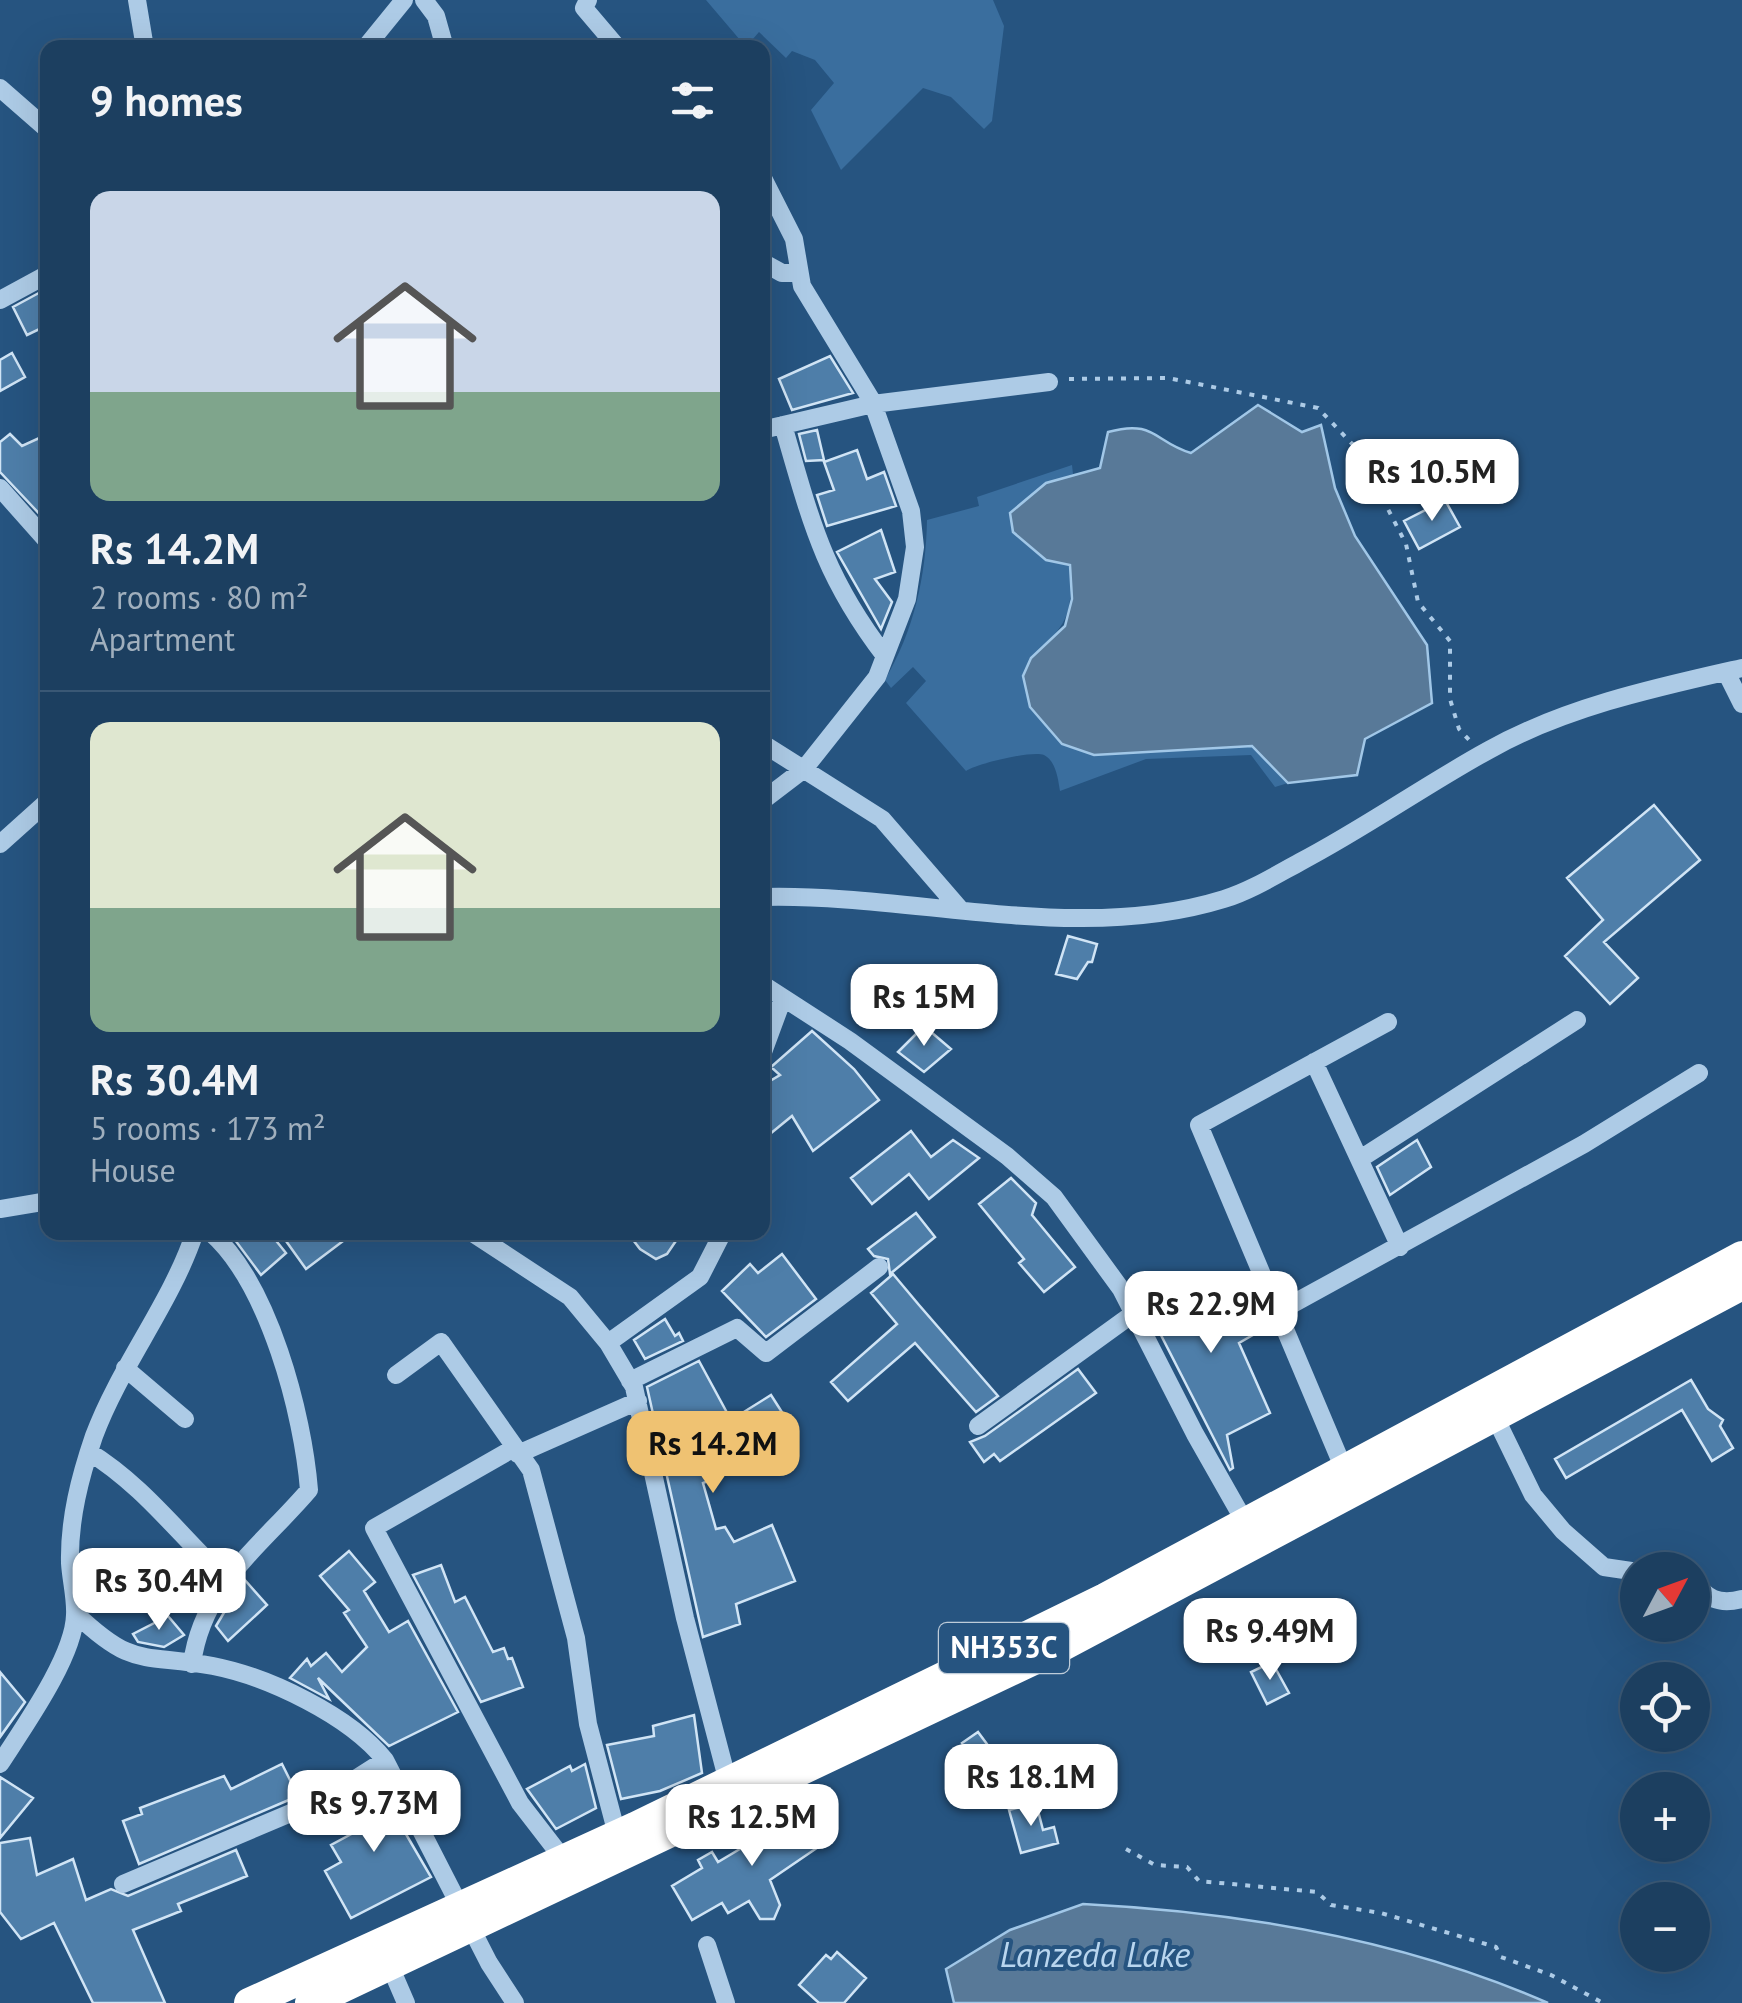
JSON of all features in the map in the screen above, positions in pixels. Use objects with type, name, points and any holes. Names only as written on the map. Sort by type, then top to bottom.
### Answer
[{"type":"highway","name":"NH353C","points":[[248,2003],[466,1918],[1057,1649],[1251,1533],[1349,1482],[1742,1256]]},
{"type":"highway","name":"NH353C","points":[[1349,1482],[1496,1419],[1742,1285]]},
{"type":"highway","name":"NH353C","points":[[310,2003],[390,1966],[564,1860],[620,1846],[728,1782],[1105,1598],[1251,1533]]},
{"type":"street","points":[[137,0],[144,40]]},
{"type":"street","points":[[372,40],[404,0]]},
{"type":"street","points":[[424,0],[436,16],[443,40]]},
{"type":"street","points":[[588,0],[584,8],[611,40]]},
{"type":"street","points":[[0,88],[40,123]]},
{"type":"street","points":[[770,192],[794,240],[802,286],[873,404],[911,511],[915,547],[907,600],[877,677],[804,768],[770,796]]},
{"type":"street","points":[[770,267],[782,273],[798,273]]},
{"type":"street","points":[[0,300],[40,278]]},
{"type":"street","points":[[770,428],[873,404],[1050,382]]},
{"type":"street","points":[[783,425],[828,568],[854,615],[885,656]]},
{"type":"street","points":[[0,488],[40,533]]},
{"type":"street","points":[[770,897],[1110,916],[1227,898],[1370,825],[1483,754],[1587,708],[1734,670],[1742,704]]},
{"type":"street","points":[[770,749],[882,819],[959,908]]},
{"type":"street","points":[[0,844],[40,808]]},
{"type":"street","points":[[770,989],[850,1041],[1007,1156],[1054,1197],[1088,1238],[1134,1313],[1194,1434],[1251,1533]]},
{"type":"street","points":[[770,1033],[783,998]]},
{"type":"street","points":[[1360,1159],[1576,1020]]},
{"type":"street","points":[[1349,1482],[1198,1125],[1388,1022]]},
{"type":"street","points":[[1314,1062],[1400,1247]]},
{"type":"street","points":[[1276,1313],[1584,1144],[1699,1073]]},
{"type":"street","points":[[0,1209],[40,1202]]},
{"type":"street","points":[[0,1764],[44,1694],[76,1614],[72,1525],[89,1452],[125,1368],[182,1272],[192,1240]]},
{"type":"street","points":[[192,1664],[195,1640],[227,1580],[259,1539],[309,1490],[306,1454],[262,1309],[242,1268],[217,1240]]},
{"type":"street","points":[[483,1240],[570,1297],[608,1343],[630,1381],[638,1401],[685,1618],[728,1782]]},
{"type":"street","points":[[608,1343],[700,1277],[719,1240]]},
{"type":"street","points":[[630,1381],[737,1328],[766,1353],[879,1266]]},
{"type":"street","points":[[978,1426],[1134,1313]]},
{"type":"street","points":[[396,1375],[441,1342],[531,1470],[576,1638],[588,1724],[620,1846]]},
{"type":"street","points":[[125,1368],[185,1419]]},
{"type":"street","points":[[564,1860],[520,1802],[411,1606],[374,1528],[516,1451],[638,1401]]},
{"type":"street","points":[[1496,1419],[1534,1496],[1563,1531],[1604,1566],[1620,1569]]},
{"type":"street","points":[[89,1452],[144,1492],[166,1523],[227,1580]]},
{"type":"street","points":[[1710,1597],[1724,1604],[1742,1600]]},
{"type":"street","points":[[76,1614],[109,1646],[142,1660],[192,1664],[249,1676],[341,1719],[365,1735],[385,1760],[466,1918],[515,2003]]},
{"type":"street","points":[[123,1884],[324,1800],[385,1760]]},
{"type":"street","points":[[706,1945],[726,2003]]},
{"type":"street","points":[[390,1966],[406,2003]]},
{"type":"path","points":[[1050,382],[1088,376],[1168,378],[1216,384],[1318,408],[1357,449],[1406,544],[1418,602],[1450,641],[1450,699],[1459,729],[1483,754]]},
{"type":"path","points":[[1126,1849],[1155,1865],[1187,1867],[1200,1881],[1318,1892],[1331,1905],[1381,1912],[1496,1947],[1501,1957],[1551,1975],[1603,2003]]},
{"type":"shaded area","points":[[706,0],[993,0],[1004,26],[992,121],[984,129],[951,97],[923,88],[841,170],[811,110],[834,83],[815,60],[792,51],[786,58],[759,32],[752,40],[740,40]]},
{"type":"shaded area","points":[[1072,465],[1073,474],[1046,483],[1010,514],[1046,560],[1070,565],[1066,618],[1031,658],[1061,744],[1094,755],[1252,746],[1288,783],[1275,787],[1251,755],[1146,759],[1060,791],[1054,766],[1044,755],[1028,754],[966,771],[906,703],[926,681],[913,667],[891,688],[885,680],[904,642],[916,603],[927,520],[979,506],[977,497]]},
{"type":"water","points":[[1258,405],[1302,432],[1321,425],[1335,488],[1355,536],[1427,645],[1432,703],[1365,739],[1357,775],[1288,783],[1252,746],[1094,755],[1062,744],[1030,707],[1023,676],[1031,658],[1065,626],[1072,599],[1070,565],[1046,560],[1013,532],[1010,513],[1046,483],[1100,468],[1108,432],[1145,430],[1191,453]]},
{"type":"water","name":"Lanzeda Lake","points":[[1083,1904],[1201,1914],[1320,1932],[1436,1962],[1548,2003],[954,2003],[946,1969],[1010,1930]]},
{"type":"building","points":[[40,292],[40,329],[27,335],[13,307]]},
{"type":"building","points":[[12,353],[25,377],[0,391],[0,360]]},
{"type":"building","points":[[830,356],[853,393],[792,410],[779,379]]},
{"type":"building","points":[[817,430],[824,460],[806,461],[799,434]]},
{"type":"building","points":[[10,434],[22,446],[40,438],[40,514],[0,472],[0,442]]},
{"type":"building","points":[[857,450],[867,479],[884,472],[896,506],[827,526],[817,495],[834,490],[824,462]]},
{"type":"building","points":[[1445,500],[1460,527],[1419,549],[1404,521]]},
{"type":"building","points":[[881,530],[895,572],[875,579],[892,602],[881,629],[837,552]]},
{"type":"building","points":[[1654,805],[1700,860],[1604,942],[1638,978],[1610,1004],[1565,956],[1603,920],[1567,878]]},
{"type":"building","points":[[1068,936],[1097,944],[1092,962],[1077,979],[1056,974]]},
{"type":"building","points":[[924,1026],[951,1049],[924,1072],[898,1052]]},
{"type":"building","points":[[812,1031],[854,1069],[879,1100],[813,1151],[792,1116],[770,1134],[770,1081],[780,1075],[771,1067]]},
{"type":"building","points":[[911,1131],[931,1157],[953,1140],[979,1158],[929,1199],[909,1174],[872,1204],[851,1178]]},
{"type":"building","points":[[1417,1140],[1431,1167],[1390,1195],[1377,1167]]},
{"type":"building","points":[[1011,1178],[1036,1203],[1032,1215],[1075,1267],[1044,1292],[1019,1263],[1024,1259],[979,1204]]},
{"type":"building","points":[[916,1213],[935,1237],[890,1274],[888,1259],[874,1256],[868,1249]]},
{"type":"building","points":[[235,1240],[275,1240],[286,1253],[261,1275]]},
{"type":"building","points":[[287,1240],[344,1240],[306,1269]]},
{"type":"building","points":[[633,1240],[677,1240],[667,1254],[656,1259]]},
{"type":"building","points":[[782,1254],[816,1299],[766,1337],[722,1291],[750,1264],[758,1273]]},
{"type":"building","points":[[893,1274],[998,1396],[976,1412],[915,1343],[848,1401],[831,1382],[897,1324],[871,1293]]},
{"type":"building","points":[[1187,1275],[1202,1305],[1234,1290],[1258,1332],[1239,1343],[1270,1413],[1227,1435],[1233,1468],[1230,1470],[1142,1298]]},
{"type":"building","points":[[665,1319],[675,1336],[679,1333],[683,1341],[645,1359],[634,1340]]},
{"type":"building","points":[[699,1361],[731,1420],[771,1395],[785,1417],[744,1446],[741,1443],[699,1466],[708,1481],[703,1483],[716,1529],[725,1527],[734,1542],[772,1525],[795,1581],[736,1604],[740,1624],[703,1637],[647,1387]]},
{"type":"building","points":[[1078,1369],[1096,1393],[1000,1461],[994,1454],[984,1462],[970,1442],[985,1436]]},
{"type":"building","points":[[1691,1380],[1708,1409],[1723,1420],[1720,1426],[1733,1448],[1712,1461],[1682,1410],[1566,1478],[1555,1459]]},
{"type":"building","points":[[349,1551],[375,1582],[364,1591],[389,1632],[408,1621],[458,1712],[389,1746],[318,1678],[329,1699],[290,1678],[307,1659],[311,1666],[326,1653],[342,1672],[367,1647],[344,1613],[349,1610],[320,1576]]},
{"type":"building","points":[[441,1565],[455,1602],[465,1597],[493,1652],[504,1648],[508,1659],[512,1658],[523,1687],[481,1702],[413,1575]]},
{"type":"building","points":[[244,1579],[267,1605],[228,1641],[216,1626]]},
{"type":"building","points":[[1276,1603],[1297,1650],[1272,1662],[1250,1614]]},
{"type":"building","points":[[168,1616],[184,1635],[164,1647],[138,1642],[133,1634]]},
{"type":"building","points":[[1272,1662],[1289,1693],[1267,1704],[1251,1672]]},
{"type":"building","points":[[0,1672],[25,1702],[0,1737]]},
{"type":"building","points":[[694,1715],[702,1773],[660,1791],[621,1799],[607,1745],[654,1736],[653,1726]]},
{"type":"building","points":[[978,1732],[1007,1771],[988,1783],[962,1743]]},
{"type":"building","points":[[282,1764],[298,1796],[139,1864],[123,1821],[142,1814],[140,1808],[224,1776],[231,1789]]},
{"type":"building","points":[[585,1764],[596,1808],[556,1829],[527,1789],[570,1766],[572,1771]]},
{"type":"building","points":[[0,1777],[33,1798],[0,1838]]},
{"type":"building","points":[[375,1781],[431,1877],[351,1918],[325,1871],[341,1862],[331,1845],[355,1832],[340,1804]]},
{"type":"building","points":[[1036,1803],[1043,1830],[1054,1827],[1058,1843],[1021,1853],[1009,1810]]},
{"type":"building","points":[[812,1806],[827,1820],[823,1830],[830,1839],[770,1880],[780,1905],[774,1919],[760,1919],[749,1901],[728,1913],[722,1903],[692,1920],[672,1886],[702,1868],[698,1860],[712,1852],[718,1862]]},
{"type":"building","points":[[30,1838],[37,1875],[73,1859],[86,1900],[111,1889],[128,1896],[236,1850],[247,1876],[178,1904],[181,1911],[133,1930],[165,2003],[93,2003],[54,1923],[21,1939],[0,1912],[0,1843]]},
{"type":"building","points":[[837,1952],[866,1978],[844,2003],[819,2003],[799,1985],[826,1955],[831,1959]]}]
